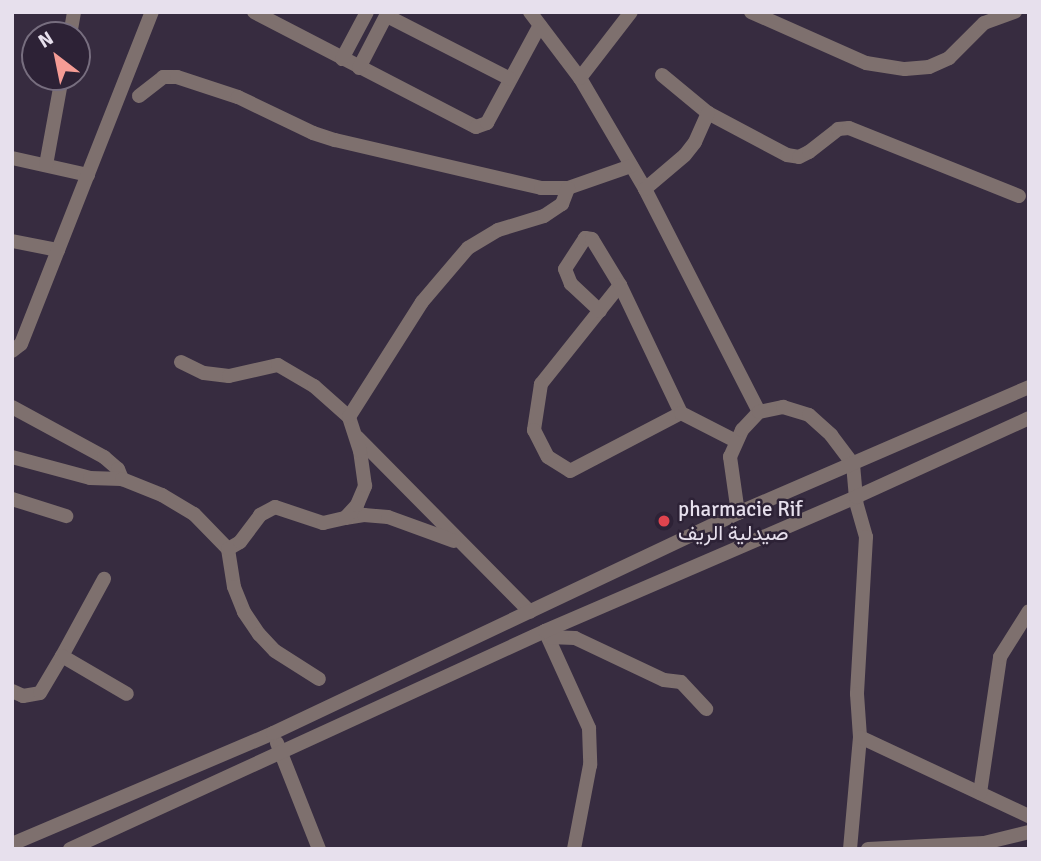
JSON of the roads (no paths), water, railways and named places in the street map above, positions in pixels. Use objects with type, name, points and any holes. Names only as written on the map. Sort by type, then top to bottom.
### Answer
[{"type":"street","points":[[12,351],[21,344],[152,12]]},
{"type":"street","points":[[254,12],[476,127],[486,123],[540,25]]},
{"type":"street","points":[[342,59],[367,12]]},
{"type":"street","points":[[530,12],[580,78],[645,189],[759,412]]},
{"type":"street","points":[[580,78],[631,12]]},
{"type":"street","points":[[751,12],[866,62],[905,69],[929,67],[949,58],[987,18],[1015,12]]},
{"type":"street","points":[[359,68],[388,14],[510,79]]},
{"type":"street","points":[[662,75],[708,113],[787,155],[799,157],[838,129],[849,128],[1018,196]]},
{"type":"street","points":[[139,96],[163,77],[177,77],[238,97],[313,133],[335,140],[541,188],[568,188],[631,166]]},
{"type":"street","points":[[46,165],[59,91]]},
{"type":"street","points":[[645,189],[685,155],[695,142],[708,113]]},
{"type":"street","points":[[12,158],[88,174]]},
{"type":"street","points":[[349,417],[422,302],[468,248],[498,230],[544,216],[562,204],[568,188]]},
{"type":"street","points":[[600,311],[571,284],[565,269],[581,241],[592,239],[620,285],[681,413],[736,441]]},
{"type":"street","points":[[12,241],[58,250]]},
{"type":"street","points":[[620,285],[541,384],[534,430],[548,457],[570,471],[681,413]]},
{"type":"street","points":[[181,362],[204,373],[229,376],[278,365],[314,386],[349,417],[356,436],[365,486],[357,505],[345,518]]},
{"type":"street","points":[[12,844],[226,754],[738,513],[1029,387]]},
{"type":"street","points":[[12,407],[104,457],[118,470],[122,478]]},
{"type":"street","points":[[738,513],[730,457],[736,441],[759,412],[783,407],[809,415],[826,428],[853,464],[856,497],[866,537],[857,694],[860,737],[850,849]]},
{"type":"street","points":[[70,849],[279,750],[856,497],[1029,418]]},
{"type":"street","points":[[356,436],[530,612]]},
{"type":"street","points":[[12,457],[90,478],[122,478],[162,495],[194,514],[228,549],[234,587],[244,612],[259,634],[275,651],[319,679]]},
{"type":"street","points":[[12,499],[66,516]]},
{"type":"street","points":[[228,549],[240,542],[260,516],[275,507],[323,523],[365,515],[388,517],[459,542]]},
{"type":"street","points":[[12,691],[23,696],[40,693],[104,579]]},
{"type":"street","points":[[980,793],[1000,657],[1029,611]]},
{"type":"street","points":[[546,634],[575,638],[664,680],[681,682],[706,709]]},
{"type":"street","points":[[546,634],[581,706],[591,745],[574,849]]},
{"type":"street","points":[[62,656],[127,694]]},
{"type":"street","points":[[272,733],[319,849]]},
{"type":"street","points":[[860,737],[1029,816]]},
{"type":"street","points":[[226,754],[233,772]]},
{"type":"street","points":[[868,849],[972,844],[1029,832]]},
{"type":"place","name":"pharmacie Rif صيدلية الريف","points":[[664,521]]}]
